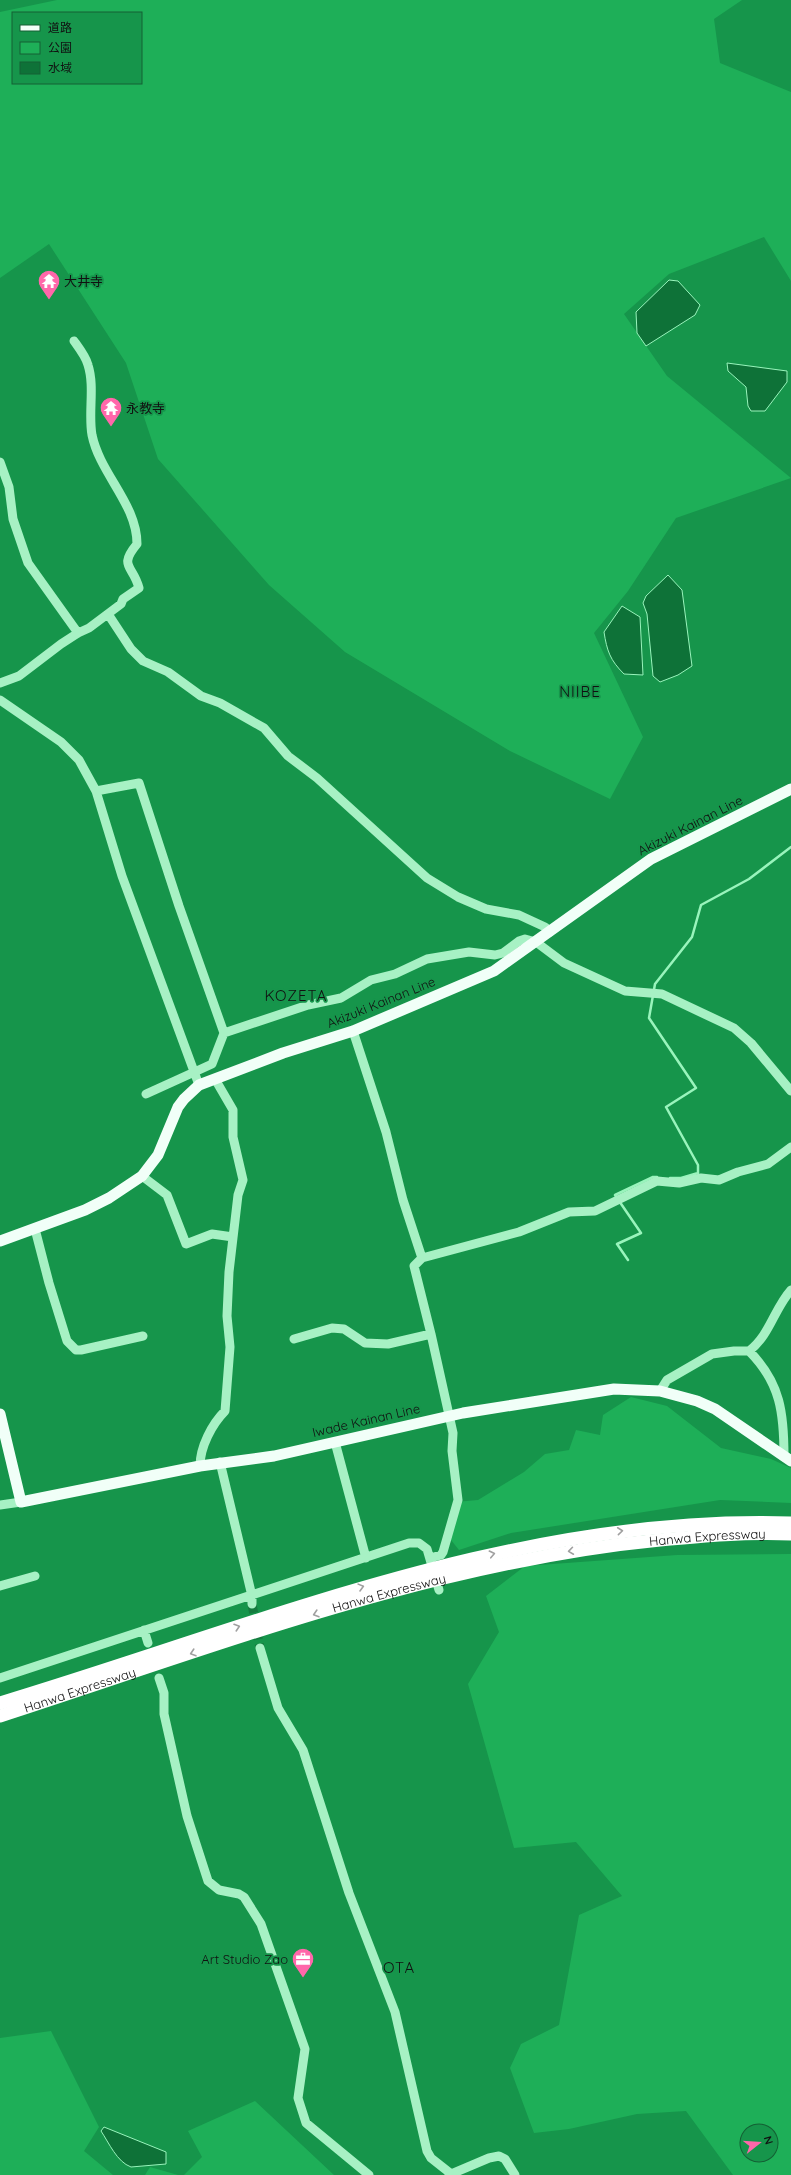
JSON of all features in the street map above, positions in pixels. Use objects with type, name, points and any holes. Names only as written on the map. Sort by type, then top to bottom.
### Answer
[{"type":"highway","name":"Hanwa Expressway","points":[[0,1716],[434,1574],[564,1540],[618,1531],[700,1524],[791,1523]]},
{"type":"highway","name":"Hanwa Expressway","points":[[456,1568],[628,1543],[701,1536],[791,1534]]},
{"type":"highway","name":"Hanwa Expressway","points":[[0,1703],[326,1597],[434,1574]]},
{"type":"main road","name":"Akizuki Kainan Line","points":[[0,1241],[85,1210],[108,1198],[142,1176],[158,1156],[178,1107],[184,1098],[199,1085],[283,1053],[353,1031],[494,971],[651,859],[791,789]]},
{"type":"main road","name":"Iwade Kainan Line","points":[[20,1502],[220,1462],[274,1456],[450,1416],[614,1389],[660,1391],[691,1399],[715,1409],[787,1459]]},
{"type":"main road","points":[[0,1414],[20,1502]]},
{"type":"street","points":[[0,683],[19,676],[78,633],[89,628],[138,588],[126,562],[127,556],[137,544],[137,534],[115,481],[101,463],[92,435],[88,365],[74,341]]},
{"type":"street","points":[[0,462],[9,487],[13,519],[28,563],[78,633]]},
{"type":"street","points":[[108,614],[131,649],[144,661],[168,672],[201,696],[220,703],[264,728],[288,756],[317,778],[426,878],[458,897],[486,908],[519,915],[545,927],[550,932]]},
{"type":"street","points":[[0,700],[61,742],[79,760],[96,790],[122,876],[199,1085]]},
{"type":"street","points":[[96,790],[139,783],[179,906],[224,1033],[212,1064],[146,1094]]},
{"type":"street","points":[[224,1033],[308,1005],[341,998],[371,980],[395,974],[427,959],[469,952],[495,956],[503,953],[519,941],[525,939],[536,942],[564,963],[625,990],[662,994],[734,1028],[751,1043],[791,1091]]},
{"type":"street","points":[[353,1031],[386,1132],[403,1200],[422,1258]]},
{"type":"street","points":[[200,1466],[200,1459],[211,1429],[217,1419],[225,1411],[230,1348],[227,1316],[233,1236],[238,1195],[243,1180],[233,1137],[233,1110],[215,1079]]},
{"type":"street","points":[[434,1574],[443,1552],[458,1500],[452,1451],[453,1433],[450,1416],[414,1266],[422,1258],[519,1232],[569,1212],[595,1211],[657,1181],[679,1183],[701,1178],[719,1180],[738,1172],[768,1164],[791,1147]]},
{"type":"street","points":[[142,1176],[167,1195],[186,1244],[212,1234],[233,1236]]},
{"type":"street","points":[[35,1229],[49,1283],[67,1342],[76,1350],[81,1350],[143,1336]]},
{"type":"street","points":[[660,1391],[667,1380],[712,1354],[734,1351],[749,1351],[758,1344],[767,1332],[783,1299],[791,1290]]},
{"type":"street","points":[[294,1339],[332,1328],[344,1329],[365,1343],[388,1344],[431,1334]]},
{"type":"street","points":[[749,1351],[770,1376],[781,1411],[787,1459]]},
{"type":"street","points":[[335,1442],[366,1558]]},
{"type":"street","points":[[220,1462],[252,1600]]},
{"type":"street","points":[[0,1505],[20,1502]]},
{"type":"street","points":[[0,1678],[245,1596],[252,1600],[366,1558],[414,1543],[419,1543],[427,1549],[434,1574]]},
{"type":"street","points":[[0,1586],[35,1576]]},
{"type":"street","points":[[144,1630],[148,1643]]},
{"type":"street","points":[[260,1648],[278,1708],[303,1750],[349,1893],[395,2012],[428,2151],[431,2158],[450,2174],[499,2156],[505,2159],[515,2175]]},
{"type":"street","points":[[159,1678],[164,1693],[164,1714],[187,1816],[208,1881],[219,1890],[239,1894],[244,1897],[261,1924],[305,2049],[298,2098],[301,2113],[306,2123],[369,2175]]},
{"type":"green space","points":[[57,0],[742,0],[714,19],[720,63],[791,92],[791,281],[764,237],[669,274],[624,314],[667,376],[791,478],[676,518],[628,591],[594,633],[643,737],[610,799],[510,751],[345,652],[269,585],[158,459],[126,363],[49,244],[0,278],[0,12]]},
{"type":"green space","points":[[631,1397],[667,1406],[721,1448],[771,1459],[791,1468],[791,1503],[720,1500],[511,1533],[459,1550],[447,1535],[456,1502],[478,1500],[524,1472],[545,1454],[569,1450],[576,1430],[600,1435],[603,1415]]},
{"type":"green space","points":[[791,1554],[791,2175],[733,2175],[686,2111],[637,2114],[569,2129],[534,2133],[510,2068],[521,2044],[559,2025],[579,1915],[622,1896],[576,1842],[514,1848],[468,1684],[499,1632],[486,1596],[525,1566],[677,1555]]},
{"type":"green space","points":[[51,2031],[99,2127],[84,2151],[113,2175],[0,2175],[0,2038]]},
{"type":"green space","points":[[255,2101],[334,2175],[184,2175],[202,2157],[188,2131]]},
{"type":"green space","points":[[150,2167],[178,2175],[145,2175]]},
{"type":"water","points":[[669,280],[678,281],[700,305],[695,315],[646,346],[637,333],[636,312]]},
{"type":"water","points":[[727,363],[787,371],[787,382],[765,411],[751,411],[748,406],[746,387],[728,371]]},
{"type":"water","points":[[668,575],[682,590],[692,666],[678,675],[660,682],[653,676],[647,614],[643,603],[646,596]]},
{"type":"water","points":[[622,606],[640,617],[643,675],[624,674],[612,660],[606,645],[604,632]]},
{"type":"water","points":[[104,2127],[166,2152],[166,2164],[131,2167],[126,2165],[117,2157],[101,2131]]},
{"type":"waterway","points":[[670,1178],[681,1178],[698,1173],[698,1165],[666,1107],[696,1088],[649,1018],[655,984],[692,937],[701,905],[749,879],[791,847]]},
{"type":"waterway","points":[[628,1260],[617,1244],[641,1233],[615,1195],[653,1177],[657,1177]]},
{"type":"tunnel","points":[[252,1604],[260,1648]]},
{"type":"place","name":"大井寺","points":[[49,300]]},
{"type":"place","name":"永教寺","points":[[111,428]]},
{"type":"place","name":"Art Studio Zao","points":[[303,1978]]},
{"type":"district","name":"NIIBE","points":[[580,691]]},
{"type":"district","name":"KOZETA","points":[[296,995]]},
{"type":"district","name":"OTA","points":[[399,1967]]}]
